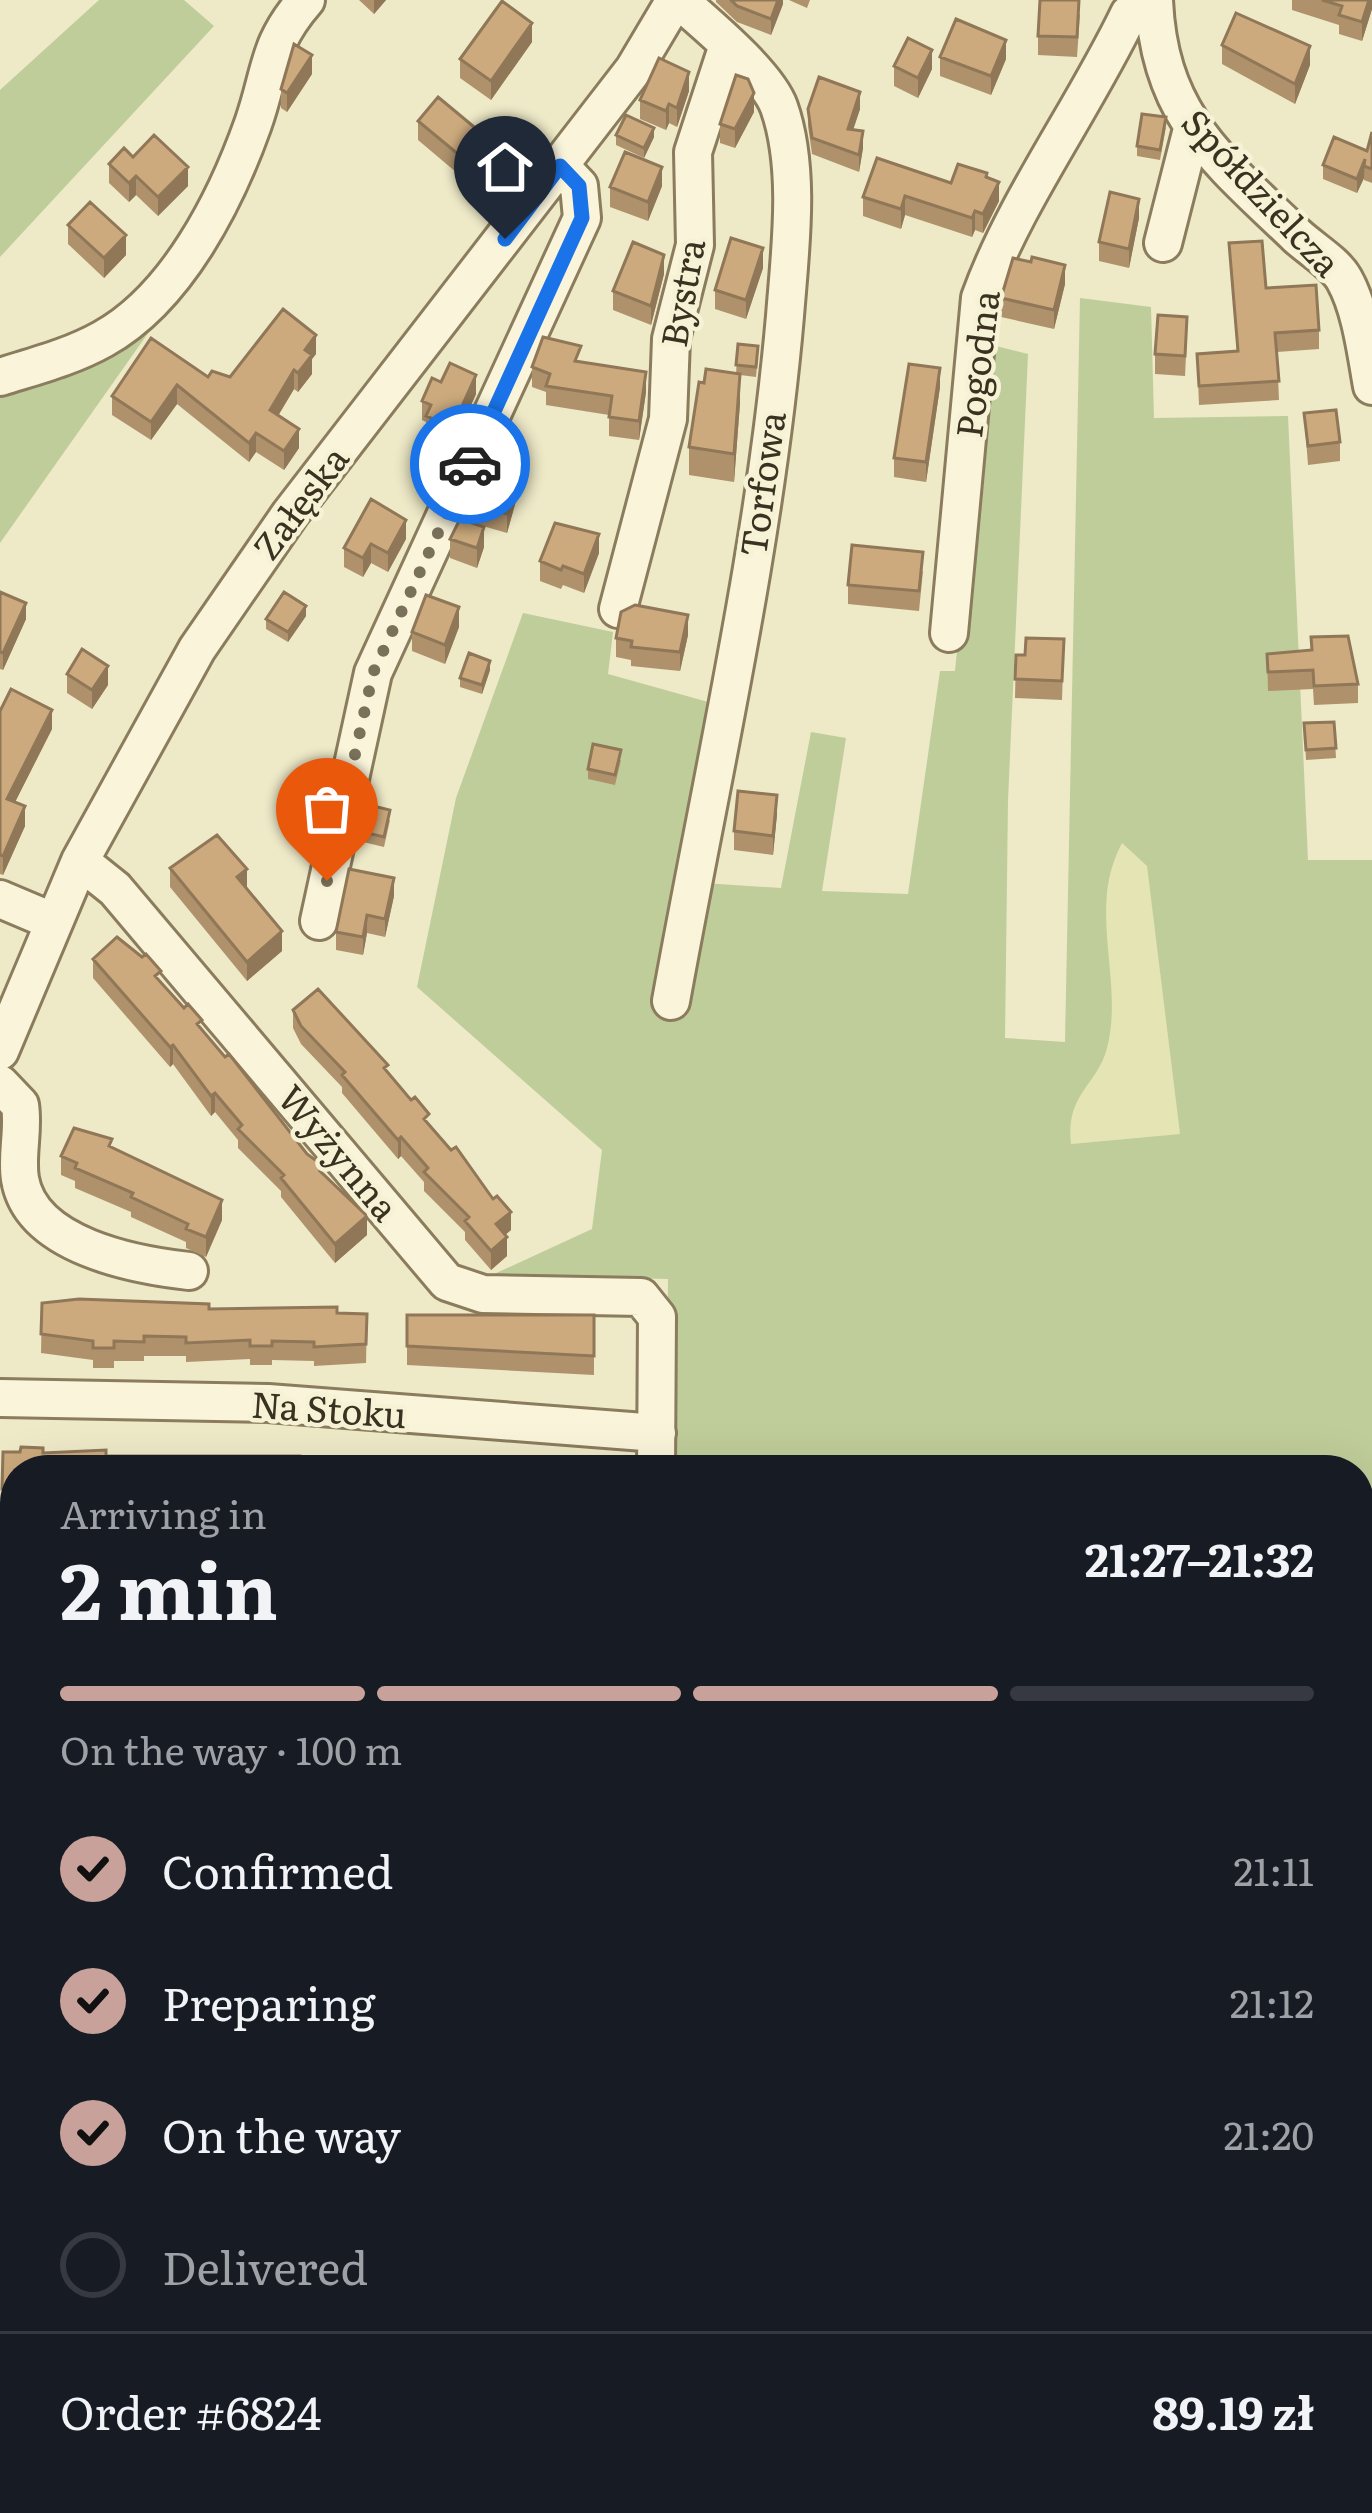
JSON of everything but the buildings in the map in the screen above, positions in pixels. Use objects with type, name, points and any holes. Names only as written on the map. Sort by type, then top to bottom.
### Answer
[{"type":"street","points":[[0,377],[104,339],[130,321],[159,290],[196,239],[240,160],[279,31],[306,0]]},
{"type":"street","name":"Torfowa","points":[[671,1001],[745,606],[780,368],[789,268],[786,139],[778,106],[728,48],[677,0]]},
{"type":"street","name":"Załęska","points":[[0,1051],[80,861],[130,762],[220,612],[634,69],[677,0]]},
{"type":"street","name":"Spółdzielcza","points":[[1154,3],[1163,72],[1192,129],[1357,273],[1372,386]]},
{"type":"street","name":"Pogodna","points":[[949,633],[980,298],[995,256],[1087,100],[1129,14],[1154,3]]},
{"type":"street","name":"Bystra","points":[[618,609],[668,419],[671,339],[695,245],[693,152],[728,48]]},
{"type":"street","points":[[1163,243],[1192,129]]},
{"type":"street","points":[[319,921],[373,673],[582,218],[579,186],[560,166]]},
{"type":"street","name":"Wyżynna","points":[[80,861],[115,889],[447,1282],[483,1294],[641,1297],[656,1317],[657,1432]]},
{"type":"street","points":[[0,899],[52,921]]},
{"type":"street","points":[[0,1084],[20,1105],[19,1174],[38,1215],[76,1242],[118,1261],[189,1270]]},
{"type":"street","name":"Na Stoku","points":[[0,1399],[268,1403],[657,1432]]},
{"type":"street","points":[[656,1455],[657,1432]]},
{"type":"green space","points":[[99,0],[184,0],[214,26],[0,257],[0,90]]},
{"type":"green space","points":[[1080,298],[1151,307],[1154,418],[1288,416],[1308,860],[1372,860],[1372,1455],[666,1455],[668,1279],[492,1275],[592,1229],[602,1150],[417,987],[456,798],[523,613],[613,632],[608,674],[719,705],[703,883],[781,888],[811,732],[846,738],[822,891],[908,894],[940,671],[955,671],[988,344],[1028,354],[1008,800],[1005,1038],[1065,1042]],"holes":[[[1122,843],[1147,866],[1180,1134],[1071,1144],[1073,1112],[1108,1044],[1112,993],[1107,892]]]},
{"type":"green space","points":[[163,312],[0,543],[0,381]]},
{"type":"green space","points":[[1121,842],[1147,866],[1180,1134],[1070,1144],[1069,1110],[1108,1046],[1103,921],[1112,864]]},
{"type":"way so far","points":[[327,881],[373,673],[470,464]]},
{"type":"route","points":[[470,464],[582,218],[582,198],[573,176],[560,166],[505,239]]}]
